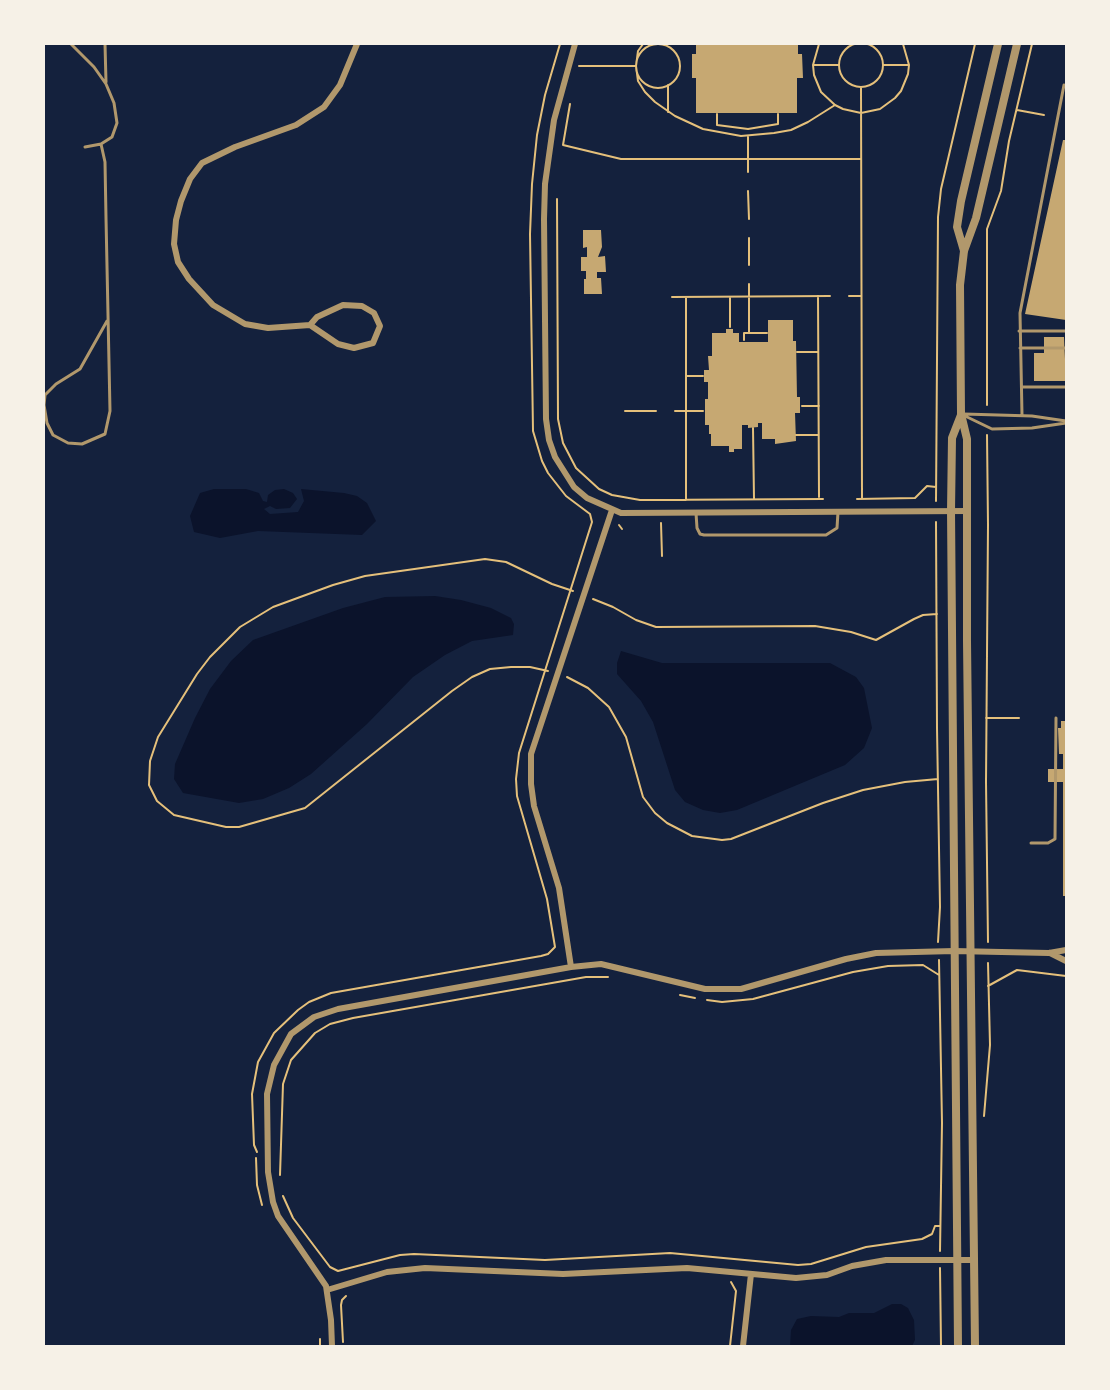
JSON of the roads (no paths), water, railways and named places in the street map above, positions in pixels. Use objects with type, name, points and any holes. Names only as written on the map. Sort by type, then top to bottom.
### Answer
[{"type":"street","points":[[310,325],[317,318],[343,305],[362,306],[374,313],[380,326],[373,343],[354,348],[338,344],[310,325],[268,328],[245,324],[213,305],[198,292],[178,262],[174,244],[176,220],[190,179],[202,163],[235,147],[296,125],[324,107],[344,76],[357,44]]},
{"type":"street","points":[[575,44],[554,120],[545,184],[544,229],[546,419],[549,440],[555,457],[574,487],[587,498],[621,513],[968,511]]},
{"type":"street","points":[[964,251],[957,227],[961,201],[998,44]]},
{"type":"street","points":[[975,1347],[968,439],[961,414],[960,285],[964,251],[976,218],[1017,44]]},
{"type":"street","points":[[958,1347],[951,511],[952,438],[961,414]]},
{"type":"street","points":[[571,968],[560,888],[534,806],[531,754],[612,510]]},
{"type":"street","points":[[332,1347],[332,1320],[327,1290],[320,1274],[278,1216],[270,1189],[268,1172],[267,1094],[274,1065],[291,1034],[314,1017],[338,1009],[601,964],[705,989],[741,989],[862,956],[895,952],[1049,953],[1066,950]]},
{"type":"street","points":[[1049,953],[1066,961]]},
{"type":"street","points":[[327,1290],[387,1272],[425,1268],[563,1274],[687,1268],[796,1278],[827,1275],[852,1266],[886,1260],[974,1260]]},
{"type":"street","points":[[743,1347],[751,1274]]},
{"type":"lane","points":[[71,44],[94,67],[106,84],[114,103],[117,123],[112,137],[101,144],[85,147]]},
{"type":"lane","points":[[105,44],[106,84]]},
{"type":"lane","points":[[1022,416],[1020,313],[1064,85]]},
{"type":"lane","points":[[101,144],[105,162],[110,411],[105,434],[82,444],[68,443],[53,435],[47,423],[45,395],[56,384],[80,369],[107,321]]},
{"type":"lane","points":[[1019,331],[1066,332]]},
{"type":"lane","points":[[1020,348],[1066,348]]},
{"type":"lane","points":[[1022,387],[1066,387]]},
{"type":"lane","points":[[961,414],[1022,416],[1066,422]]},
{"type":"lane","points":[[961,414],[992,429],[1032,428],[1066,422]]},
{"type":"lane","points":[[696,513],[697,528],[700,534],[704,535],[826,535],[837,528],[838,512]]},
{"type":"lane","points":[[1031,843],[1048,843],[1055,838],[1056,718]]},
{"type":"water","points":[[214,489],[246,489],[259,493],[263,501],[267,502],[268,495],[275,490],[284,489],[293,493],[297,499],[290,508],[276,509],[270,506],[264,509],[270,514],[298,512],[304,501],[301,489],[344,493],[357,496],[367,503],[376,521],[362,535],[258,531],[220,538],[194,532],[190,516],[200,493]]},
{"type":"water","points":[[435,596],[491,608],[511,618],[514,624],[513,635],[472,641],[445,655],[413,677],[367,724],[311,774],[289,788],[263,799],[239,803],[183,793],[174,779],[175,764],[195,718],[210,689],[231,661],[253,640],[343,608],[385,597]]},
{"type":"water","points":[[621,651],[662,663],[830,663],[856,677],[864,688],[872,728],[864,748],[845,765],[737,810],[720,813],[703,810],[685,802],[675,790],[653,722],[641,701],[617,674],[617,663]]},
{"type":"water","points":[[892,1304],[901,1304],[908,1308],[914,1320],[915,1340],[912,1346],[790,1346],[791,1330],[797,1319],[811,1316],[839,1317],[849,1313],[874,1313]]}]
